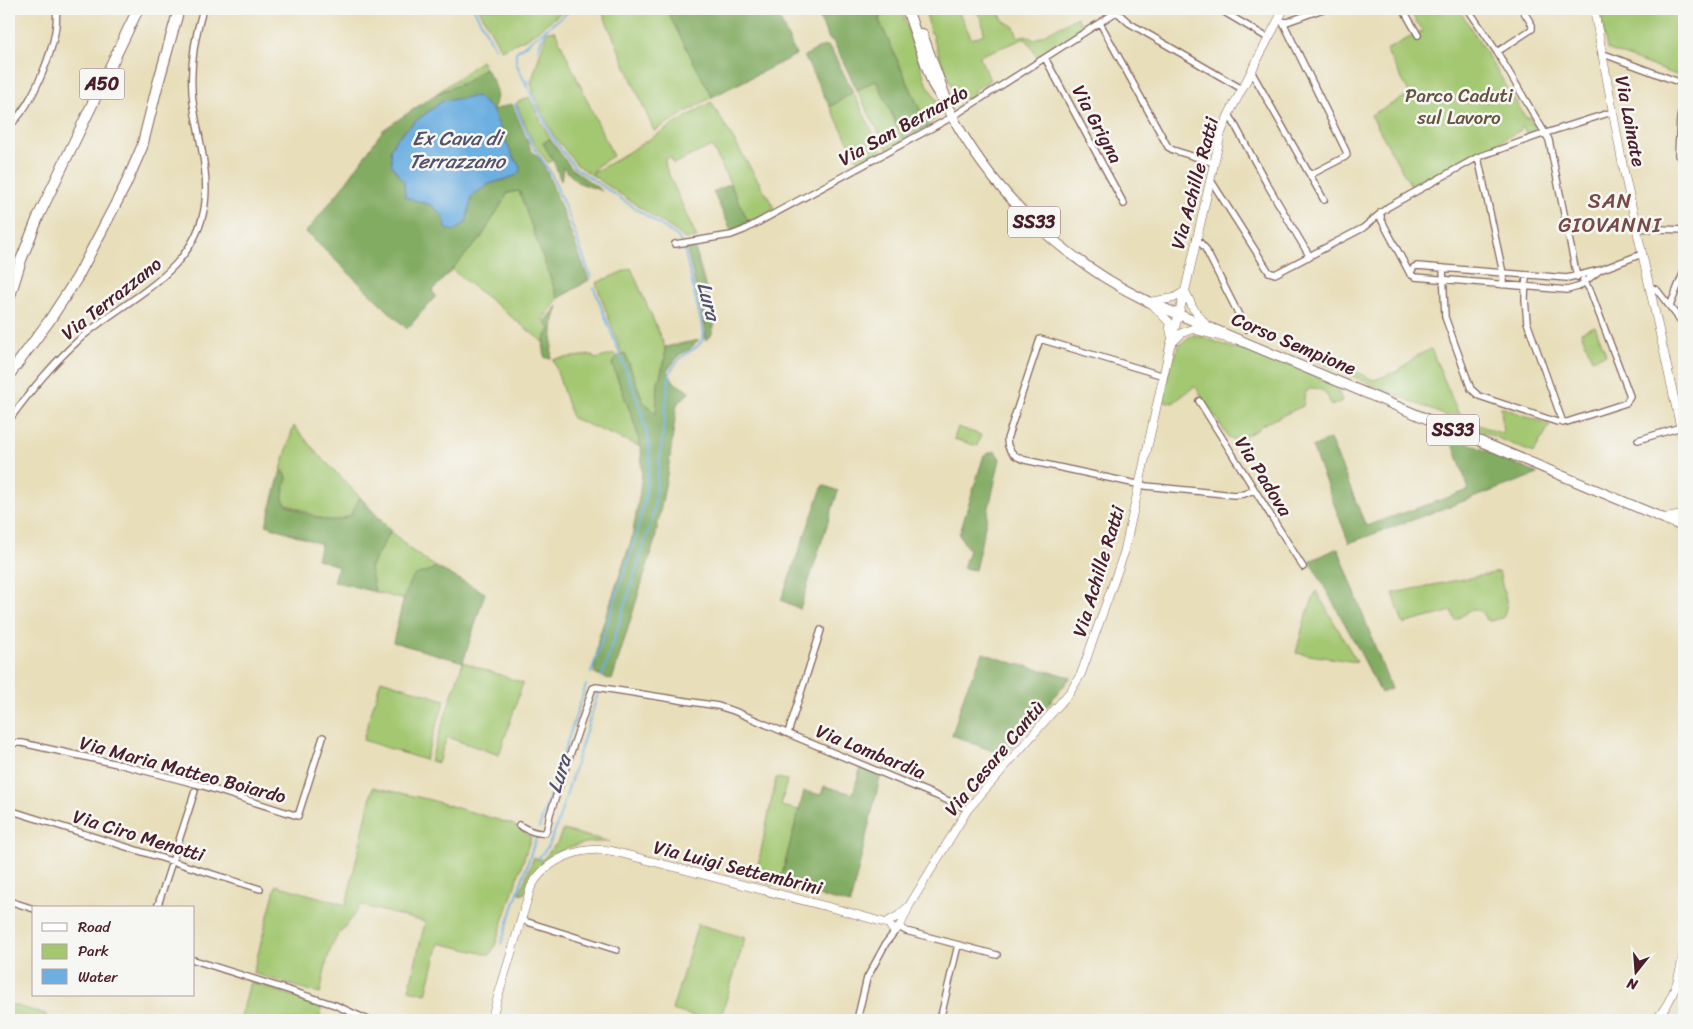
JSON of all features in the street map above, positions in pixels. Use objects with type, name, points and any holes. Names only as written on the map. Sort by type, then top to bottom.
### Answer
[{"type":"highway","name":"A50","points":[[9,299],[21,260],[36,224],[138,9]]},
{"type":"highway","points":[[9,375],[78,278],[126,186],[142,147],[179,9]]},
{"type":"highway","name":"Corso Sempione","points":[[908,9],[933,84],[950,114]]},
{"type":"highway","name":"Corso Sempione","points":[[914,9],[946,95],[950,114]]},
{"type":"main road","name":"Corso Sempione","points":[[950,114],[980,161],[1008,195],[1047,234],[1102,275],[1150,302],[1684,527]]},
{"type":"street","name":"Via Terrazzano","points":[[9,420],[39,380],[61,357],[100,322],[167,274],[184,254],[196,234],[206,202],[206,172],[193,102],[192,70],[194,42],[203,9]]},
{"type":"street","points":[[1219,9],[1268,38]]},
{"type":"street","name":"Via Achille Ratti","points":[[1075,685],[1091,649],[1124,553],[1170,346],[1185,291],[1223,126],[1268,38],[1280,21],[1284,9]]},
{"type":"street","points":[[1310,175],[1347,155],[1280,21],[1323,9]]},
{"type":"street","points":[[1403,9],[1418,35]]},
{"type":"street","points":[[1468,9],[1497,52],[1549,140],[1577,277],[1580,283],[1578,287]]},
{"type":"street","points":[[1497,52],[1532,29],[1532,25],[1522,9]]},
{"type":"street","name":"Via Lainate","points":[[1594,9],[1612,112],[1636,228],[1684,443]]},
{"type":"street","points":[[9,126],[20,115],[45,67],[54,40],[56,10]]},
{"type":"street","name":"Via San Bernardo","points":[[675,244],[731,235],[744,230],[950,114],[1045,58],[1119,10]]},
{"type":"street","points":[[1119,10],[1129,23],[1242,89]]},
{"type":"street","points":[[1100,23],[1168,146],[1173,150],[1214,163]]},
{"type":"street","points":[[1601,53],[1684,84]]},
{"type":"street","name":"Via Grigna","points":[[1045,58],[1124,204]]},
{"type":"street","points":[[1251,71],[1324,200]]},
{"type":"street","points":[[1678,156],[1680,118],[1684,100]]},
{"type":"street","points":[[1210,179],[1272,274],[1363,228],[1381,212],[1478,157],[1612,112]]},
{"type":"street","points":[[1229,114],[1243,142],[1310,256]]},
{"type":"street","points":[[1478,157],[1503,273],[1503,284]]},
{"type":"street","points":[[1381,212],[1381,219],[1410,274],[1414,277],[1567,290],[1578,287],[1600,270]]},
{"type":"street","points":[[1636,228],[1684,230]]},
{"type":"street","points":[[1196,238],[1205,248],[1246,329]]},
{"type":"street","points":[[1410,274],[1414,267],[1417,266],[1567,278],[1600,270],[1642,254]]},
{"type":"street","points":[[1443,268],[1445,317],[1474,393],[1563,423],[1626,403],[1630,396],[1590,290],[1577,277]]},
{"type":"street","points":[[1670,306],[1684,271]]},
{"type":"street","points":[[1526,275],[1527,322],[1563,423]]},
{"type":"street","points":[[1650,287],[1657,290],[1684,326]]},
{"type":"street","points":[[1150,302],[1174,298],[1185,291],[1192,308],[1206,325]]},
{"type":"street","points":[[1150,302],[1169,322],[1171,328],[1170,346]]},
{"type":"street","points":[[1170,346],[1182,333],[1192,330],[1243,341]]},
{"type":"street","points":[[1164,376],[1040,339],[1007,439],[1009,449],[1014,455],[1025,460],[1140,484],[1234,495],[1254,490]]},
{"type":"street","name":"Via Padova","points":[[1199,401],[1303,567]]},
{"type":"street","points":[[1638,440],[1681,426]]},
{"type":"street","points":[[1664,518],[1684,515]]},
{"type":"street","points":[[788,733],[821,630]]},
{"type":"street","name":"Via Cesare Cantù","points":[[858,1020],[867,978],[894,924],[909,906],[968,809],[1075,685]]},
{"type":"street","name":"Via Lombardia","points":[[519,825],[534,833],[545,833],[593,688],[610,688],[633,694],[734,710],[968,809]]},
{"type":"street","name":"Via Maria Matteo Boiardo","points":[[9,743],[22,743],[122,764],[200,785],[298,816],[323,737]]},
{"type":"street","points":[[158,906],[194,791]]},
{"type":"street","name":"Via Ciro Menotti","points":[[9,810],[260,889]]},
{"type":"street","name":"Via Luigi Settembrini","points":[[491,1020],[529,895],[550,871],[571,858],[592,853],[623,854],[894,924]]},
{"type":"street","points":[[9,901],[32,908]]},
{"type":"street","points":[[521,920],[617,950]]},
{"type":"street","points":[[894,924],[906,931],[997,955]]},
{"type":"street","points":[[940,1020],[958,945]]},
{"type":"street","points":[[1656,1020],[1671,999],[1680,975],[1684,950]]},
{"type":"street","points":[[195,960],[334,1005],[368,1020]]},
{"type":"green space","points":[[479,9],[566,9],[529,37],[501,50]]},
{"type":"green space","points":[[601,9],[666,9],[712,97],[654,131]]},
{"type":"green space","points":[[666,9],[775,9],[796,55],[712,97]]},
{"type":"green space","points":[[815,9],[884,9],[879,20],[928,127],[904,140],[876,80],[857,90]]},
{"type":"green space","points":[[882,9],[901,9],[926,82],[939,105],[938,114],[928,127],[879,20]]},
{"type":"green space","points":[[925,9],[957,9],[972,39],[984,34],[982,20],[975,9],[997,9],[1003,20],[1014,27],[1018,37],[1026,35],[1034,40],[1077,17],[1083,28],[1037,57],[1026,38],[979,56],[990,80],[973,91],[975,96],[965,98],[957,95],[953,89],[933,39],[934,35],[931,33]]},
{"type":"green space","name":"Parco Caduti sul Lavoro","points":[[1409,9],[1459,9],[1526,118],[1529,117],[1536,129],[1536,131],[1527,135],[1523,127],[1521,130],[1412,188],[1371,115],[1410,94],[1386,50],[1422,31]]},
{"type":"green space","points":[[1600,9],[1684,9],[1684,78],[1607,49]]},
{"type":"green space","points":[[547,31],[555,31],[613,156],[597,166],[592,174],[711,102],[775,209],[749,223],[712,146],[673,164],[671,157],[665,159],[666,168],[697,238],[684,239],[681,235],[577,165],[554,136],[534,95],[531,83]]},
{"type":"green space","points":[[824,46],[828,46],[831,49],[853,92],[830,107],[804,56]]},
{"type":"green space","points":[[481,61],[485,68],[466,82],[436,94]]},
{"type":"green space","points":[[485,68],[492,79],[497,93],[493,110],[512,104],[531,150],[541,160],[548,174],[589,280],[558,299],[519,191],[508,193],[481,238],[432,291],[436,296],[407,329],[306,232],[342,188],[383,130],[436,94],[466,82]],"holes":[[[443,101],[512,155],[520,167],[515,176],[489,184],[472,196],[466,222],[444,217],[433,206],[405,197],[396,139],[417,120]]]},
{"type":"green space","points":[[876,80],[904,140],[887,149],[857,90]]},
{"type":"green space","points":[[853,92],[882,151],[859,162],[830,107]]},
{"type":"green space","points":[[529,97],[550,139],[543,143],[553,160],[548,163],[533,142],[516,103]]},
{"type":"green space","points":[[550,139],[571,168],[602,191],[577,182],[563,167],[561,181],[553,160],[543,143]]},
{"type":"green space","points":[[730,184],[749,223],[732,232],[713,192]]},
{"type":"green space","points":[[519,191],[558,299],[543,319],[550,329],[543,342],[451,269],[481,238],[508,193]]},
{"type":"green space","points":[[694,244],[715,323],[711,336],[705,340],[706,332],[686,246]]},
{"type":"green space","points":[[631,268],[665,347],[665,360],[658,382],[656,415],[643,401],[625,354],[622,355],[596,283]]},
{"type":"green space","points":[[558,306],[554,319],[551,358],[545,358],[543,342],[550,329],[545,322]]},
{"type":"green space","points":[[1595,326],[1606,354],[1592,359],[1581,332]]},
{"type":"green space","points":[[1194,335],[1235,349],[1243,349],[1269,356],[1300,369],[1336,386],[1342,401],[1331,406],[1325,393],[1319,389],[1311,388],[1305,393],[1303,406],[1262,425],[1257,430],[1235,441],[1229,438],[1195,386],[1173,403],[1163,401],[1171,363],[1175,354],[1186,339]]},
{"type":"green space","points":[[699,340],[690,349],[679,355],[667,371],[675,383],[690,392],[677,404],[669,464],[655,540],[612,680],[594,673],[598,640],[632,538],[642,470],[641,447],[633,419],[612,364],[616,357],[625,353],[643,401],[656,414],[658,382],[665,360],[665,347]]},
{"type":"green space","points":[[1286,342],[1374,380],[1398,371],[1415,357],[1431,349],[1458,412],[1468,420],[1503,434],[1501,407],[1550,425],[1533,453],[1286,348]]},
{"type":"green space","points":[[615,354],[616,357],[612,364],[633,419],[641,447],[572,418],[553,359],[592,355],[595,359]]},
{"type":"green space","points":[[294,426],[360,497],[351,515],[336,521],[325,520],[283,502],[285,472],[281,470]]},
{"type":"green space","points":[[958,427],[981,435],[977,446],[954,439]]},
{"type":"green space","points":[[1450,435],[1538,474],[1349,543],[1312,447],[1330,439],[1366,526],[1469,490]]},
{"type":"green space","points":[[995,451],[1000,459],[975,570],[963,568],[969,550],[959,535],[984,455]]},
{"type":"green space","points":[[281,470],[287,476],[283,498],[287,505],[311,516],[334,520],[343,519],[351,515],[360,497],[391,531],[370,567],[375,592],[333,581],[338,566],[317,559],[321,544],[266,525]]},
{"type":"green space","points":[[823,485],[838,491],[800,609],[781,600]]},
{"type":"green space","points":[[391,531],[411,550],[436,567],[409,583],[405,600],[375,592],[370,576],[372,564]]},
{"type":"green space","points":[[1338,548],[1391,689],[1381,693],[1310,561]]},
{"type":"green space","points":[[436,567],[485,593],[463,662],[393,642],[404,598],[412,578],[417,574]]},
{"type":"green space","points":[[1499,572],[1507,605],[1503,618],[1486,620],[1482,612],[1473,609],[1455,620],[1452,611],[1403,624],[1393,593]]},
{"type":"green space","points":[[1316,591],[1357,662],[1296,653],[1304,622]]},
{"type":"green space","points":[[983,653],[1013,663],[1071,677],[1005,756],[952,735],[965,692]]},
{"type":"green space","points":[[463,662],[523,683],[499,755],[447,737],[438,763],[430,761]]},
{"type":"green space","points":[[381,680],[445,700],[425,760],[363,740]]},
{"type":"green space","points":[[861,766],[881,774],[850,904],[779,886],[804,791],[821,795],[824,786],[853,794]]},
{"type":"green space","points":[[776,778],[787,780],[781,806],[799,810],[779,886],[755,880]]},
{"type":"green space","points":[[373,787],[427,799],[512,824],[531,837],[495,946],[490,955],[439,943],[426,994],[409,990],[425,922],[360,905],[332,946],[327,959],[320,994],[253,973],[276,885],[346,905]]},
{"type":"green space","points":[[563,830],[610,842],[581,844],[558,853],[539,870],[524,894],[520,893],[534,857],[542,860],[557,843]]},
{"type":"green space","points":[[698,924],[745,938],[720,1020],[707,1020],[672,1010]]},
{"type":"green space","points":[[250,982],[322,1006],[319,1020],[240,1020]]},
{"type":"green space","points":[[9,1004],[46,1014],[45,1020],[9,1020]]},
{"type":"water","name":"Ex Cava di Terrazzano","points":[[477,96],[492,110],[512,155],[520,167],[519,173],[515,176],[489,184],[472,196],[466,222],[455,231],[446,229],[444,217],[433,206],[405,197],[404,181],[392,166],[390,150],[396,139],[417,120],[443,101]]},
{"type":"waterway","points":[[474,9],[495,48]]},
{"type":"waterway","name":"Lura","points":[[572,9],[516,52],[516,63],[552,137],[574,167],[678,237],[684,249],[704,334],[699,345],[681,358],[670,372],[653,516],[602,677]]},
{"type":"waterway","points":[[538,49],[546,28]]},
{"type":"waterway","name":"Lura","points":[[526,87],[529,79]]},
{"type":"waterway","points":[[515,105],[531,143],[551,173],[591,278]]},
{"type":"waterway","points":[[591,673],[636,535],[645,500],[650,461],[649,443],[639,404],[594,288]]},
{"type":"waterway","points":[[539,828],[586,685]]},
{"type":"waterway","name":"Lura","points":[[538,859],[549,845],[556,828],[598,693]]},
{"type":"waterway","points":[[501,944],[536,838]]},
{"type":"district","name":"SAN GIOVANNI","points":[[1610,213]]}]
